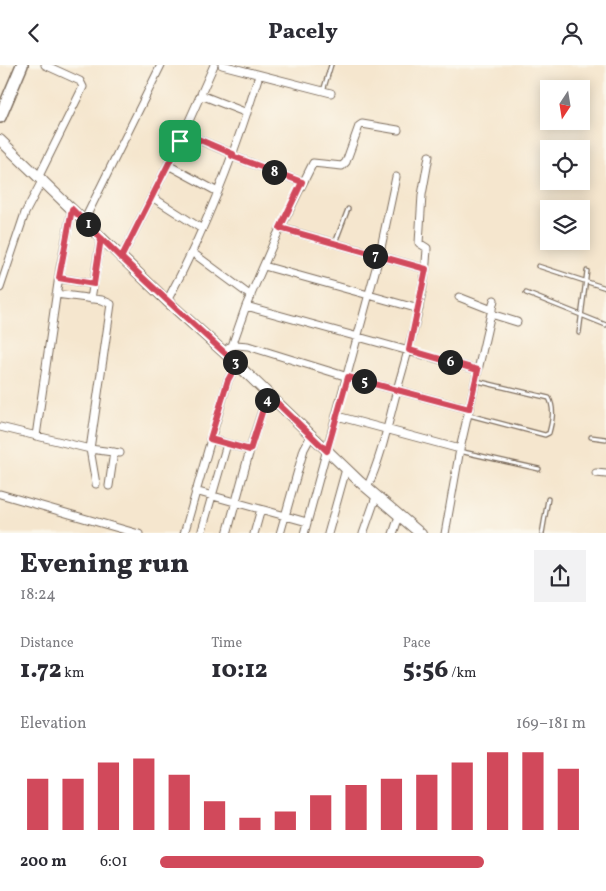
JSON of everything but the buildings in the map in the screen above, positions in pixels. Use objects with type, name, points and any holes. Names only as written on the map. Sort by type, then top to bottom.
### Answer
[{"type":"main road","points":[[0,117],[22,65]]},
{"type":"street","points":[[0,288],[25,213],[83,87],[80,81],[45,65]]},
{"type":"street","points":[[84,221],[160,65]]},
{"type":"street","points":[[121,258],[184,133],[214,65]]},
{"type":"street","points":[[222,65],[330,93]]},
{"type":"street","points":[[166,301],[192,253],[202,229],[232,155],[259,75]]},
{"type":"street","points":[[201,95],[247,113]]},
{"type":"street","points":[[228,348],[280,228],[313,163],[340,167],[346,163],[359,126],[398,131]]},
{"type":"street","points":[[184,133],[232,155],[302,182]]},
{"type":"street","points":[[0,140],[166,301],[228,348],[237,364],[311,436],[376,497],[421,533]]},
{"type":"street","points":[[367,488],[387,430],[419,309],[428,248],[419,243],[422,195],[429,156]]},
{"type":"street","points":[[168,165],[216,191]]},
{"type":"street","points":[[304,533],[348,377],[379,257],[396,177]]},
{"type":"street","points":[[152,197],[202,229]]},
{"type":"street","points":[[36,436],[56,294],[72,209]]},
{"type":"street","points":[[280,228],[426,269]]},
{"type":"street","points":[[91,299],[101,238]]},
{"type":"street","points":[[192,253],[250,296]]},
{"type":"street","points":[[264,266],[419,309]]},
{"type":"street","points":[[59,278],[94,284]]},
{"type":"street","points":[[56,294],[111,304],[90,449],[96,484]]},
{"type":"street","points":[[459,297],[491,312],[517,321]]},
{"type":"street","points":[[445,533],[460,450],[494,300]]},
{"type":"street","points":[[246,305],[478,370]]},
{"type":"street","points":[[228,348],[248,346],[469,412]]},
{"type":"street","points":[[184,533],[228,380],[237,364]]},
{"type":"street","points":[[227,533],[250,450],[265,403],[270,396]]},
{"type":"street","points":[[337,416],[460,450]]},
{"type":"street","points":[[0,427],[90,449],[117,452],[109,485]]},
{"type":"street","points":[[280,533],[304,449],[311,436]]},
{"type":"street","points":[[210,439],[250,450]]},
{"type":"street","points":[[201,533],[227,444]]},
{"type":"street","points":[[328,533],[346,469]]},
{"type":"street","points":[[596,473],[606,474]]},
{"type":"street","points":[[195,491],[307,522]]},
{"type":"street","points":[[1,497],[139,533]]},
{"type":"street","points":[[363,533],[376,497]]},
{"type":"street","points":[[254,533],[262,509]]},
{"type":"street","points":[[393,533],[399,516]]},
{"type":"lane","points":[[323,91],[331,65]]},
{"type":"lane","points":[[335,244],[348,209]]},
{"type":"lane","points":[[538,266],[606,288]]},
{"type":"lane","points":[[579,333],[588,271]]},
{"type":"lane","points":[[526,293],[606,325]]},
{"type":"lane","points":[[469,412],[545,435],[549,433],[552,404],[549,398],[476,381]]},
{"type":"lane","points":[[591,437],[606,439]]},
{"type":"lane","points":[[460,450],[539,469]]},
{"type":"lane","points":[[542,533],[548,499]]},
{"type":"route","points":[[180,141],[121,258],[72,209],[67,225],[59,278],[94,284],[101,238],[121,258],[166,301],[237,364],[228,380],[210,439],[250,450],[265,403],[270,396],[327,451],[348,377],[469,409],[478,370],[409,350],[426,269],[280,228],[302,182],[232,156],[233,154],[184,133],[180,141]]}]
